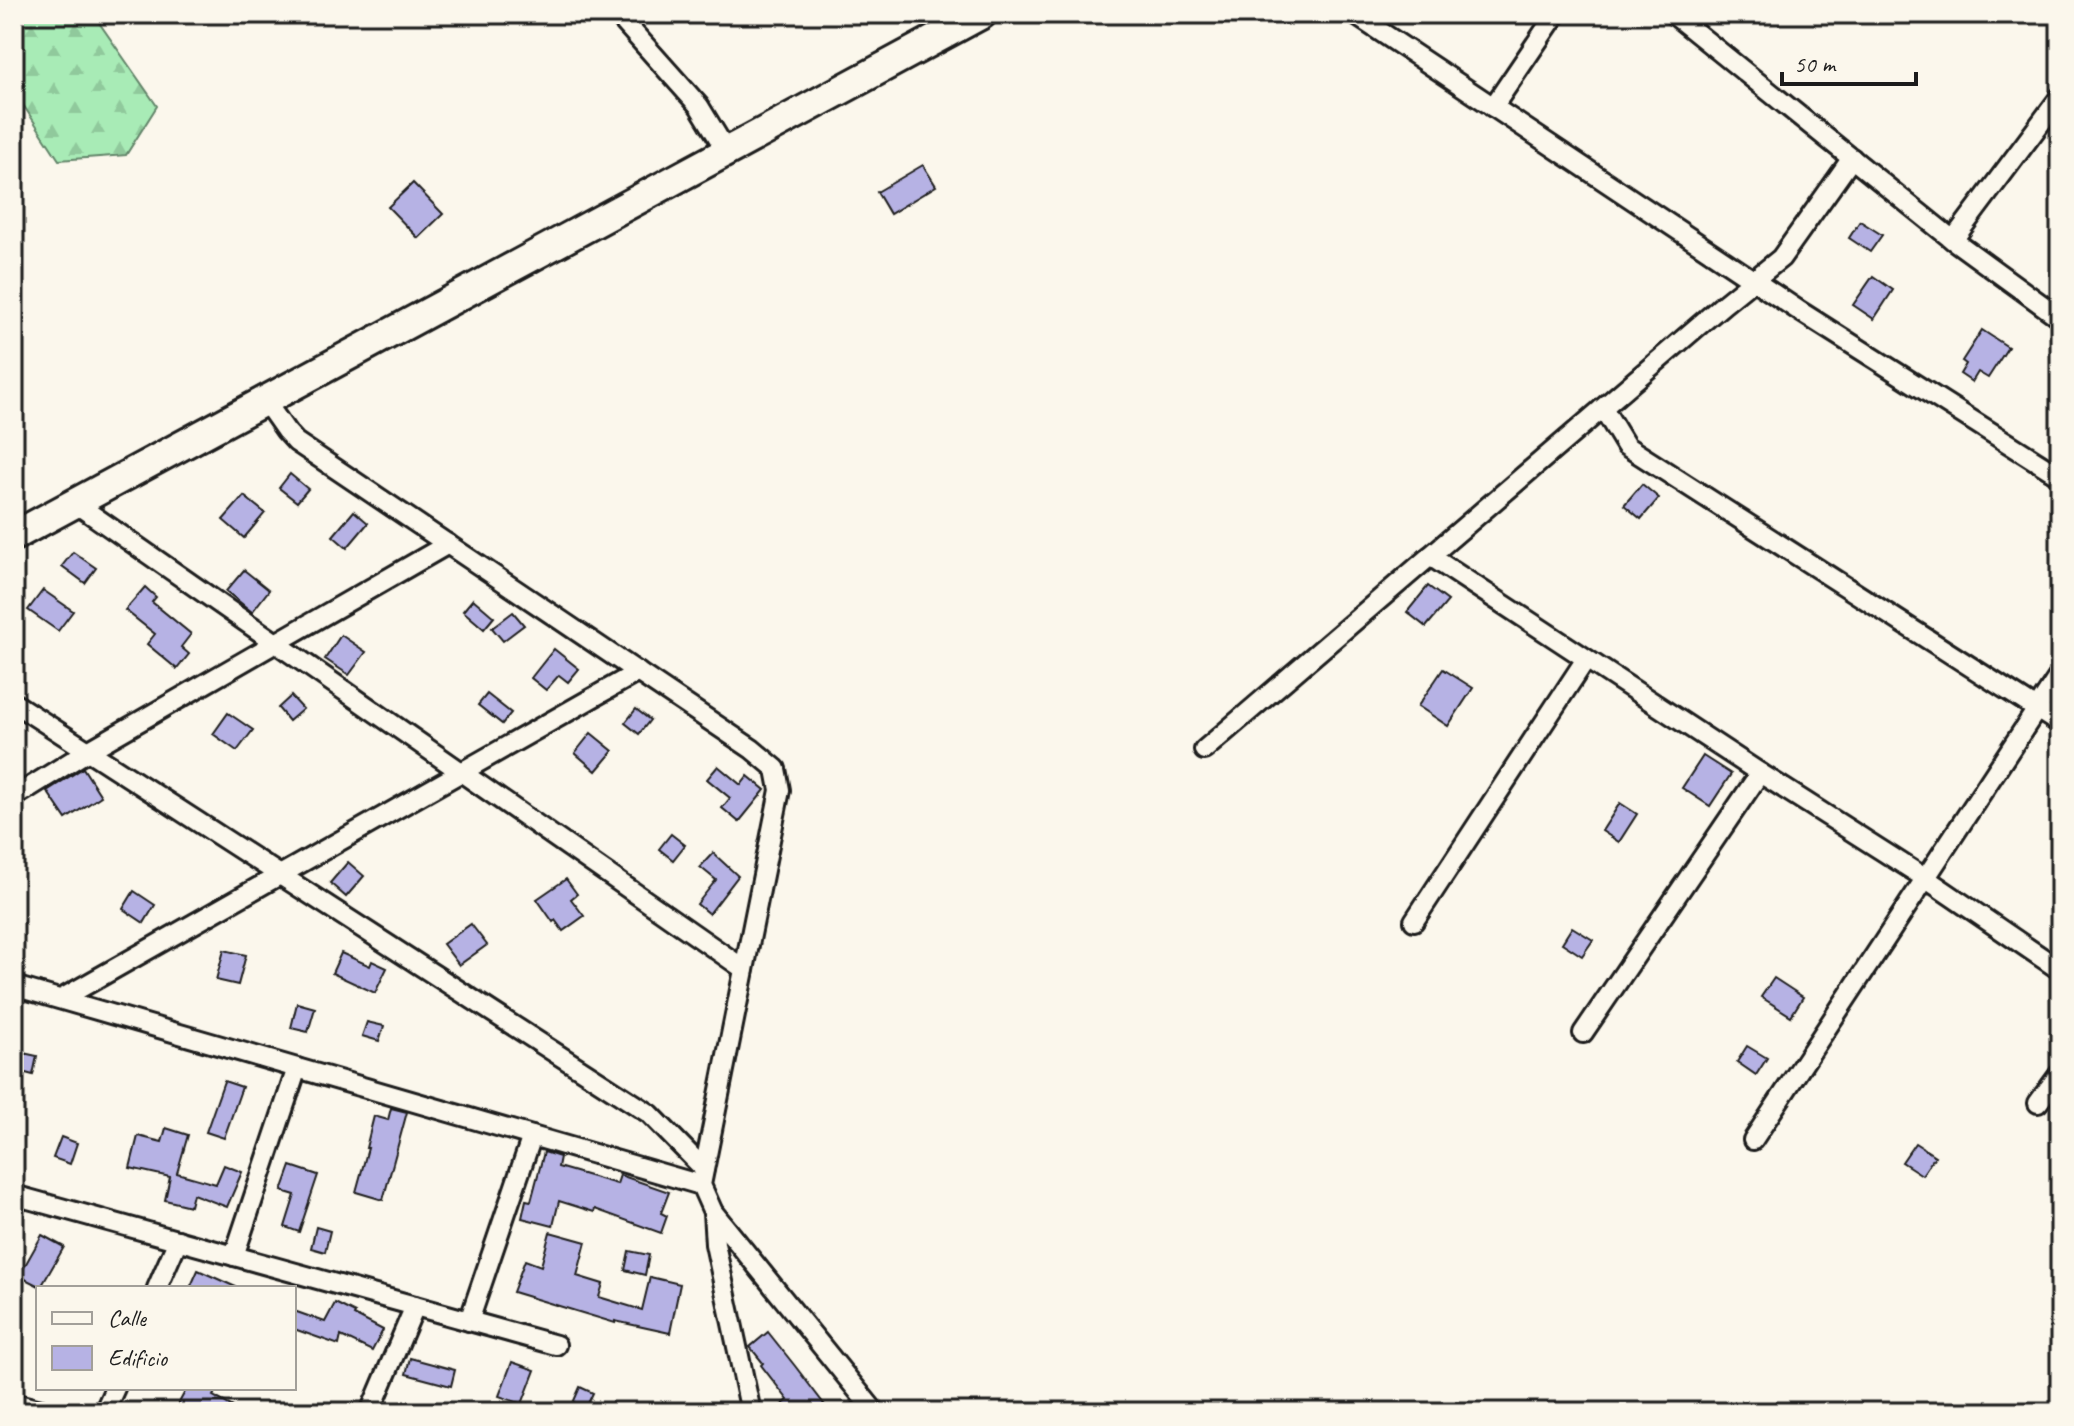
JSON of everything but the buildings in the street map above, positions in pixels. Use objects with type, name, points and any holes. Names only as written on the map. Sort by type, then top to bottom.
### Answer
[{"type":"main road","points":[[14,536],[982,14]]},
{"type":"street","points":[[617,14],[699,106],[727,152]]},
{"type":"street","points":[[1354,14],[1753,281],[2060,476]]},
{"type":"street","points":[[1493,107],[1556,14]]},
{"type":"street","points":[[1673,14],[1953,240],[2060,318]]},
{"type":"street","points":[[1953,240],[2060,97]]},
{"type":"street","points":[[1204,750],[1781,258],[1852,158]]},
{"type":"street","points":[[265,401],[296,442],[752,749],[776,769],[780,790],[702,1177]]},
{"type":"street","points":[[1603,408],[1626,446],[2060,724]]},
{"type":"street","points":[[75,503],[744,969]]},
{"type":"street","points":[[14,797],[88,751],[448,544]]},
{"type":"street","points":[[1430,556],[1925,878],[2060,970]]},
{"type":"street","points":[[1414,921],[1586,659]]},
{"type":"street","points":[[61,999],[638,672]]},
{"type":"street","points":[[1753,1140],[2060,674]]},
{"type":"street","points":[[14,703],[650,1114],[702,1177],[713,1212],[715,1244],[751,1412]]},
{"type":"street","points":[[1583,1033],[1760,773]]},
{"type":"street","points":[[14,986],[532,1136],[702,1177]]},
{"type":"street","points":[[234,1256],[297,1068]]},
{"type":"street","points":[[2038,1103],[2060,1073]]},
{"type":"street","points":[[469,1321],[532,1136]]},
{"type":"street","points":[[14,1195],[556,1345]]},
{"type":"street","points":[[713,1212],[875,1412]]},
{"type":"street","points":[[158,1286],[178,1240]]},
{"type":"street","points":[[370,1412],[415,1306]]},
{"type":"street","points":[[104,1412],[114,1390]]},
{"type":"street","points":[[14,1403],[49,1412]]},
{"type":"green space","points":[[14,14],[93,14],[157,106],[126,155],[59,160],[14,91]]}]
